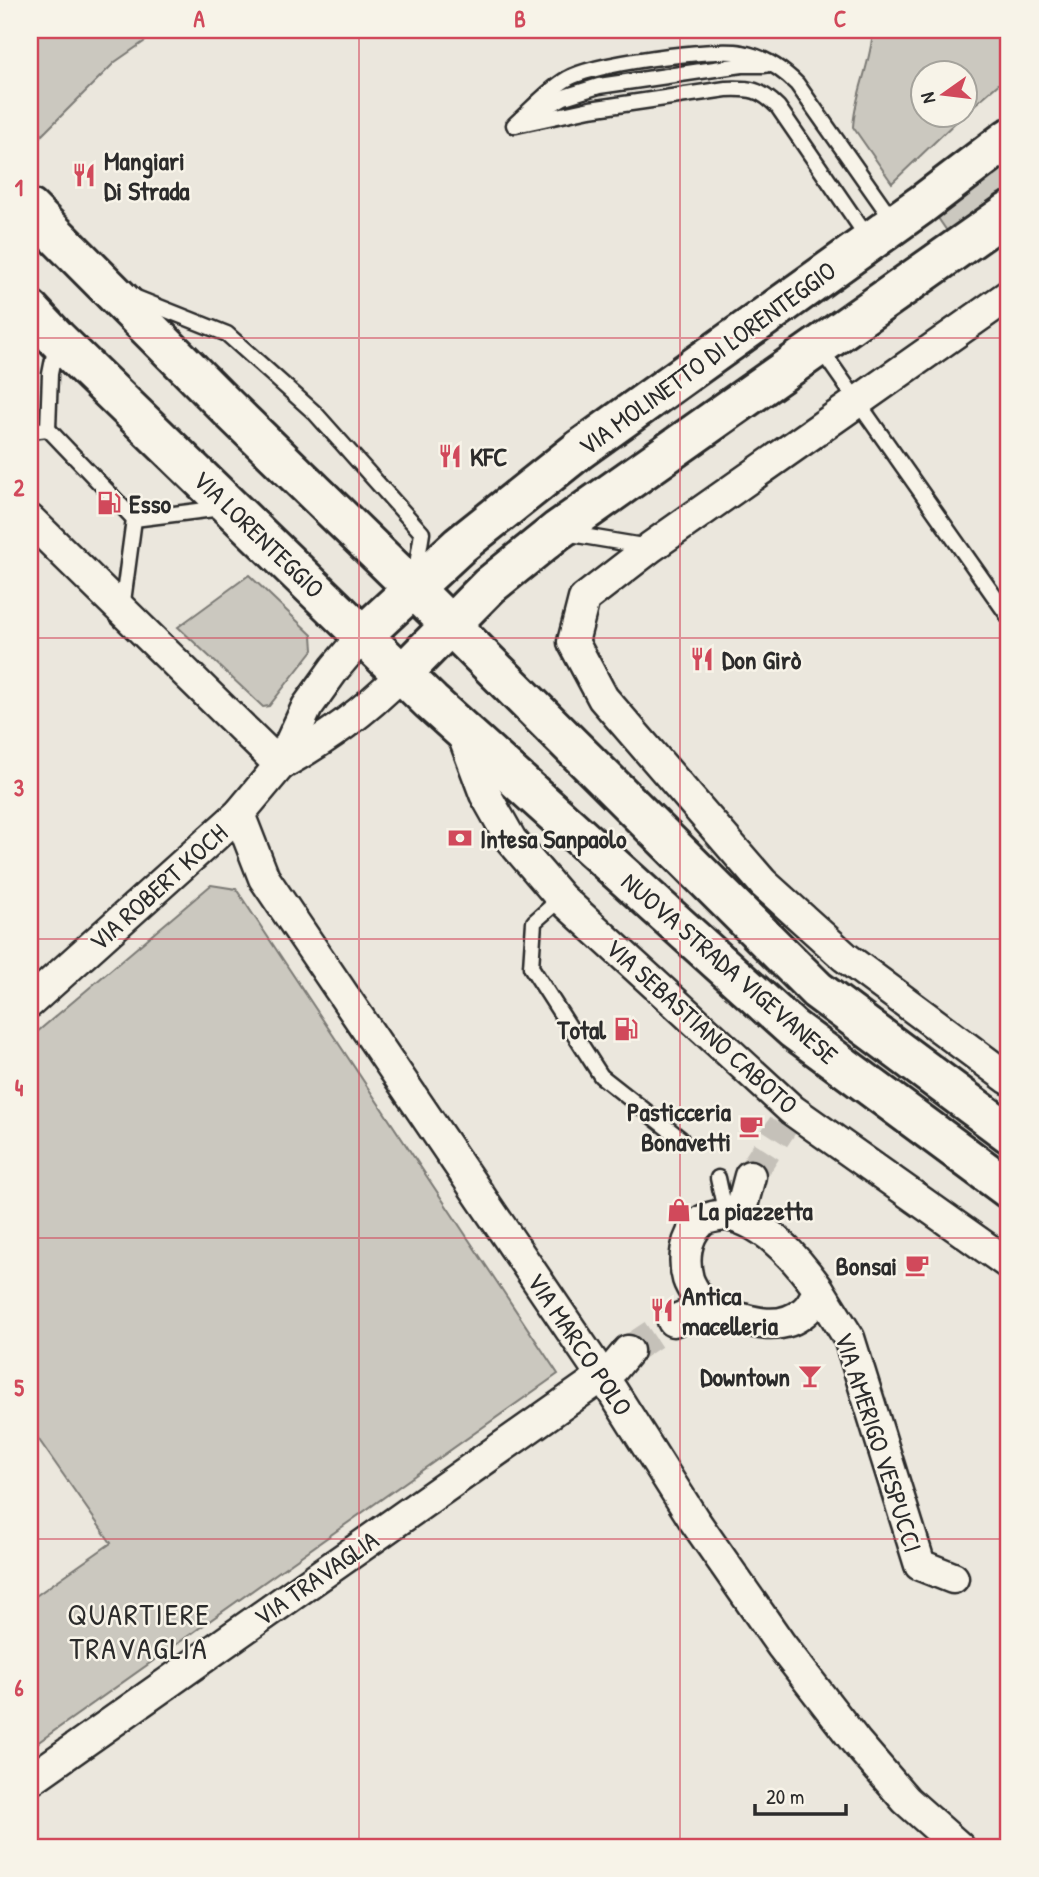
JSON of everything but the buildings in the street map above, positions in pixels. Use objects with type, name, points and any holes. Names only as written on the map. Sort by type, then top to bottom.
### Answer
[{"type":"main road","name":"VIA MOLINETTO DI LORENTEGGIO","points":[[363,635],[460,545],[579,450],[1009,138]]},
{"type":"main road","points":[[30,209],[449,625],[402,674]]},
{"type":"main road","name":"VIA MOLINETTO DI LORENTEGGIO","points":[[449,625],[489,586],[557,531],[1009,214]]},
{"type":"main road","points":[[881,302],[895,285],[904,262],[903,243],[883,232]]},
{"type":"main road","name":"VIA LORENTEGGIO","points":[[30,310],[402,674]]},
{"type":"main road","points":[[652,399],[647,416],[650,431],[660,441],[680,444]]},
{"type":"main road","name":"NUOVA STRADA VIGEVANESE","points":[[449,625],[817,990],[1009,1133]]},
{"type":"main road","name":"NUOVA STRADA VIGEVANESE","points":[[402,674],[793,1029],[1009,1189]]},
{"type":"street","points":[[1009,295],[651,547],[584,599],[573,642],[603,698],[763,883],[845,957],[1009,1079]]},
{"type":"street","points":[[30,520],[280,765]]},
{"type":"street","name":"VIA ROBERT KOCH","points":[[30,1002],[239,814],[280,765],[307,707],[363,635]]},
{"type":"street","name":"VIA ROBERT KOCH","points":[[280,765],[330,736],[372,704],[402,674]]},
{"type":"street","name":"VIA SEBASTIANO CABOTO","points":[[461,729],[485,794],[511,839],[561,898],[788,1117],[1009,1264]]},
{"type":"street","name":"VIA MARCO POLO","points":[[239,814],[264,878],[603,1376],[694,1520],[781,1645],[906,1800],[959,1847]]},
{"type":"street","points":[[732,1216],[750,1176]]},
{"type":"street","points":[[673,1321],[705,1308],[760,1324],[784,1325],[806,1311],[819,1290],[793,1257],[755,1225],[732,1216],[714,1216],[700,1222],[685,1250],[684,1264],[689,1283],[705,1308]]},
{"type":"street","name":"VIA AMERIGO VESPUCCI","points":[[819,1290],[849,1338],[920,1565],[953,1578]]},
{"type":"street","name":"VIA TRAVAGLIA","points":[[30,1780],[603,1376],[614,1368],[628,1351]]},
{"type":"lane","points":[[705,51],[740,52],[780,68],[797,84],[883,232],[778,107],[764,93],[747,88],[590,109],[514,125],[567,78],[595,69],[705,51]]},
{"type":"lane","points":[[109,287],[227,334],[314,413],[422,533],[413,588]]},
{"type":"lane","points":[[57,339],[50,374],[48,429],[134,519]]},
{"type":"lane","points":[[819,346],[1009,617]]},
{"type":"lane","points":[[30,431],[48,429]]},
{"type":"lane","points":[[134,519],[230,507]]},
{"type":"lane","points":[[122,610],[134,519]]},
{"type":"lane","points":[[557,531],[651,547]]},
{"type":"lane","points":[[561,898],[534,922],[531,967],[601,1076],[681,1139]]},
{"type":"lane","points":[[718,1178],[732,1216]]},
{"type":"shaded area","points":[[30,30],[161,30],[115,62],[30,147]]},
{"type":"shaded area","points":[[873,30],[1009,30],[1009,75],[979,101],[979,60],[909,60],[909,130],[947,130],[892,183],[853,127]]},
{"type":"shaded area","points":[[1009,162],[1009,191],[949,234],[936,215]]},
{"type":"shaded area","points":[[249,575],[312,635],[313,650],[269,706],[263,707],[178,627]]},
{"type":"shaded area","points":[[211,885],[236,889],[558,1374],[30,1748],[30,1600],[111,1543],[30,1427],[30,1038]]},
{"type":"tunnel","points":[[750,1176],[783,1125]]},
{"type":"tunnel","points":[[628,1351],[673,1321]]},
{"type":"place","name":"Mangiari Di Strada","points":[[84,175]]},
{"type":"place","name":"KFC","points":[[450,456]]},
{"type":"place","name":"Esso","points":[[109,503]]},
{"type":"place","name":"Don Girò","points":[[702,659]]},
{"type":"place","name":"Intesa Sanpaolo","points":[[460,838]]},
{"type":"place","name":"Total","points":[[626,1029]]},
{"type":"place","name":"Pasticceria Bonavetti","points":[[751,1126]]},
{"type":"place","name":"La piazzetta","points":[[679,1210]]},
{"type":"place","name":"Bonsai","points":[[917,1265]]},
{"type":"place","name":"Antica macelleria","points":[[662,1310]]},
{"type":"place","name":"Downtown","points":[[810,1376]]},
{"type":"district","name":"QUARTIERE TRAVAGLIA","points":[[139,1631]]}]
